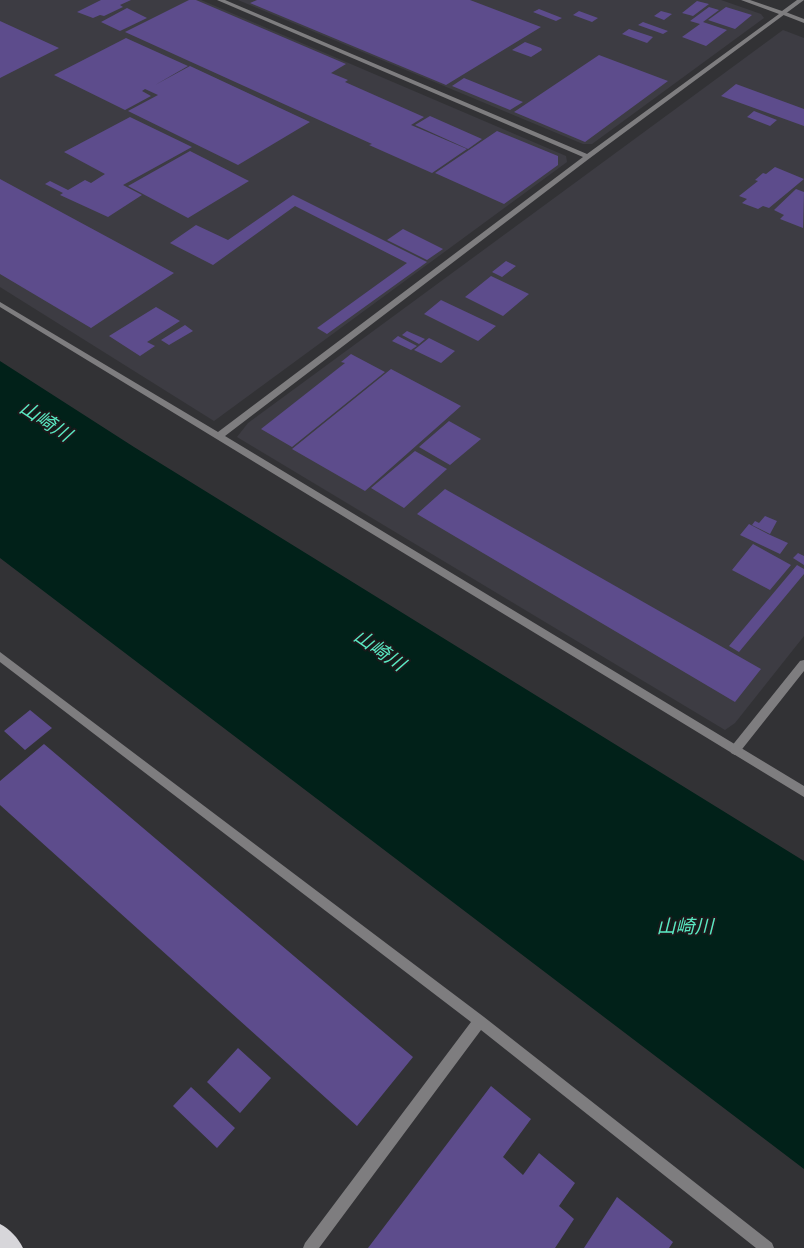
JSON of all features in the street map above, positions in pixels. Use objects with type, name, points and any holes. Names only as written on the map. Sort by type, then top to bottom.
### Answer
[{"type":"highway","points":[[0,1234],[13,1248]]},
{"type":"street","points":[[220,0],[588,157]]},
{"type":"street","points":[[744,0],[804,21]]},
{"type":"street","points":[[218,437],[588,157],[801,0]]},
{"type":"street","points":[[0,304],[804,792]]},
{"type":"street","points":[[0,656],[480,1021],[767,1248]]},
{"type":"street","points":[[735,750],[804,664]]},
{"type":"street","points":[[310,1248],[480,1021]]},
{"type":"shaded area","points":[[0,0],[201,0],[566,156],[567,162],[214,421],[0,287]]},
{"type":"shaded area","points":[[238,0],[721,0],[761,14],[764,18],[592,144],[583,144]]},
{"type":"shaded area","points":[[783,30],[804,38],[804,636],[735,723],[725,730],[237,437],[248,423]]},
{"type":"water","name":"山崎川","points":[[0,361],[134,447],[804,861],[804,1169],[0,558]]},
{"type":"building","points":[[101,0],[131,0],[120,5],[123,7],[104,16],[100,15],[93,18],[77,12]]},
{"type":"building","points":[[189,0],[196,0],[346,64],[331,73],[348,80],[345,82],[424,117],[411,125],[467,149],[432,173],[125,32]]},
{"type":"building","points":[[257,0],[470,0],[541,27],[446,85],[250,3]]},
{"type":"building","points":[[697,1],[709,4],[693,16],[682,13]]},
{"type":"building","points":[[709,7],[719,10],[703,22],[727,30],[706,46],[682,37],[700,24],[690,21]]},
{"type":"building","points":[[726,7],[752,15],[735,29],[708,20]]},
{"type":"building","points":[[127,8],[147,18],[120,31],[101,22]]},
{"type":"building","points":[[539,9],[562,18],[556,21],[533,12]]},
{"type":"building","points":[[579,11],[598,18],[592,22],[573,15]]},
{"type":"building","points":[[661,11],[672,14],[664,20],[654,16]]},
{"type":"building","points":[[0,21],[59,48],[0,78]]},
{"type":"building","points":[[643,22],[668,31],[663,34],[638,25]]},
{"type":"building","points":[[629,29],[653,37],[647,43],[622,34]]},
{"type":"building","points":[[126,38],[188,66],[155,85],[190,66],[310,122],[238,165],[128,111],[158,95],[145,89],[142,91],[151,96],[125,110],[54,75]]},
{"type":"building","points":[[525,42],[542,50],[531,57],[512,50]]},
{"type":"building","points":[[599,55],[668,81],[585,142],[514,112]]},
{"type":"building","points":[[464,78],[523,102],[510,110],[452,86]]},
{"type":"building","points":[[736,84],[804,109],[804,126],[721,96]]},
{"type":"building","points":[[754,111],[777,120],[770,126],[747,117]]},
{"type":"building","points":[[430,116],[482,139],[468,149],[415,125]]},
{"type":"building","points":[[130,117],[192,147],[123,185],[142,195],[108,217],[60,195],[63,193],[45,184],[50,181],[68,190],[85,180],[91,183],[105,174],[64,152]]},
{"type":"building","points":[[497,131],[558,156],[558,165],[504,204],[435,173]]},
{"type":"building","points":[[190,151],[249,181],[188,218],[128,186]]},
{"type":"building","points":[[775,167],[804,179],[769,208],[763,206],[758,209],[742,203],[747,199],[739,196],[758,181],[755,180],[763,173],[766,174]]},
{"type":"building","points":[[0,179],[174,273],[91,328],[0,274]]},
{"type":"building","points":[[796,189],[804,192],[803,228],[780,219],[784,215],[774,210]]},
{"type":"building","points":[[293,195],[427,262],[327,334],[317,328],[407,263],[295,206],[213,265],[170,243],[196,225],[228,240]]},
{"type":"building","points":[[403,229],[443,249],[427,260],[387,240]]},
{"type":"building","points":[[506,261],[516,266],[502,277],[492,272]]},
{"type":"building","points":[[491,276],[529,294],[503,316],[465,297]]},
{"type":"building","points":[[441,300],[496,326],[478,341],[424,314]]},
{"type":"building","points":[[156,307],[180,321],[147,342],[155,346],[140,356],[109,336]]},
{"type":"building","points":[[185,325],[193,331],[169,345],[161,340]]},
{"type":"building","points":[[407,331],[425,339],[419,344],[402,335]]},
{"type":"building","points":[[398,336],[417,346],[411,350],[392,341]]},
{"type":"building","points":[[429,338],[455,351],[441,363],[414,350]]},
{"type":"building","points":[[351,354],[385,372],[292,447],[261,429],[345,363],[341,362]]},
{"type":"building","points":[[391,369],[461,406],[365,491],[292,449]]},
{"type":"building","points":[[449,421],[481,439],[450,465],[419,447]]},
{"type":"building","points":[[415,451],[447,469],[404,508],[371,488]]},
{"type":"building","points":[[445,489],[761,669],[735,702],[417,514]]},
{"type":"building","points":[[765,516],[777,521],[770,534],[752,525],[755,521],[759,523]]},
{"type":"building","points":[[749,524],[788,543],[780,554],[740,535]]},
{"type":"building","points":[[753,544],[791,565],[770,590],[732,570]]},
{"type":"building","points":[[798,553],[804,556],[804,565],[793,558]]},
{"type":"building","points":[[797,565],[804,569],[804,574],[739,652],[729,646]]},
{"type":"building","points":[[30,710],[52,728],[25,750],[4,731]]},
{"type":"building","points":[[44,744],[413,1057],[357,1126],[0,805],[0,781]]},
{"type":"building","points":[[238,1048],[271,1078],[240,1113],[207,1082]]},
{"type":"building","points":[[491,1086],[531,1119],[503,1157],[523,1175],[539,1153],[575,1183],[559,1206],[574,1219],[555,1248],[368,1248]]},
{"type":"building","points":[[191,1087],[235,1128],[217,1148],[173,1106]]},
{"type":"building","points":[[617,1197],[673,1242],[669,1248],[584,1248]]}]
